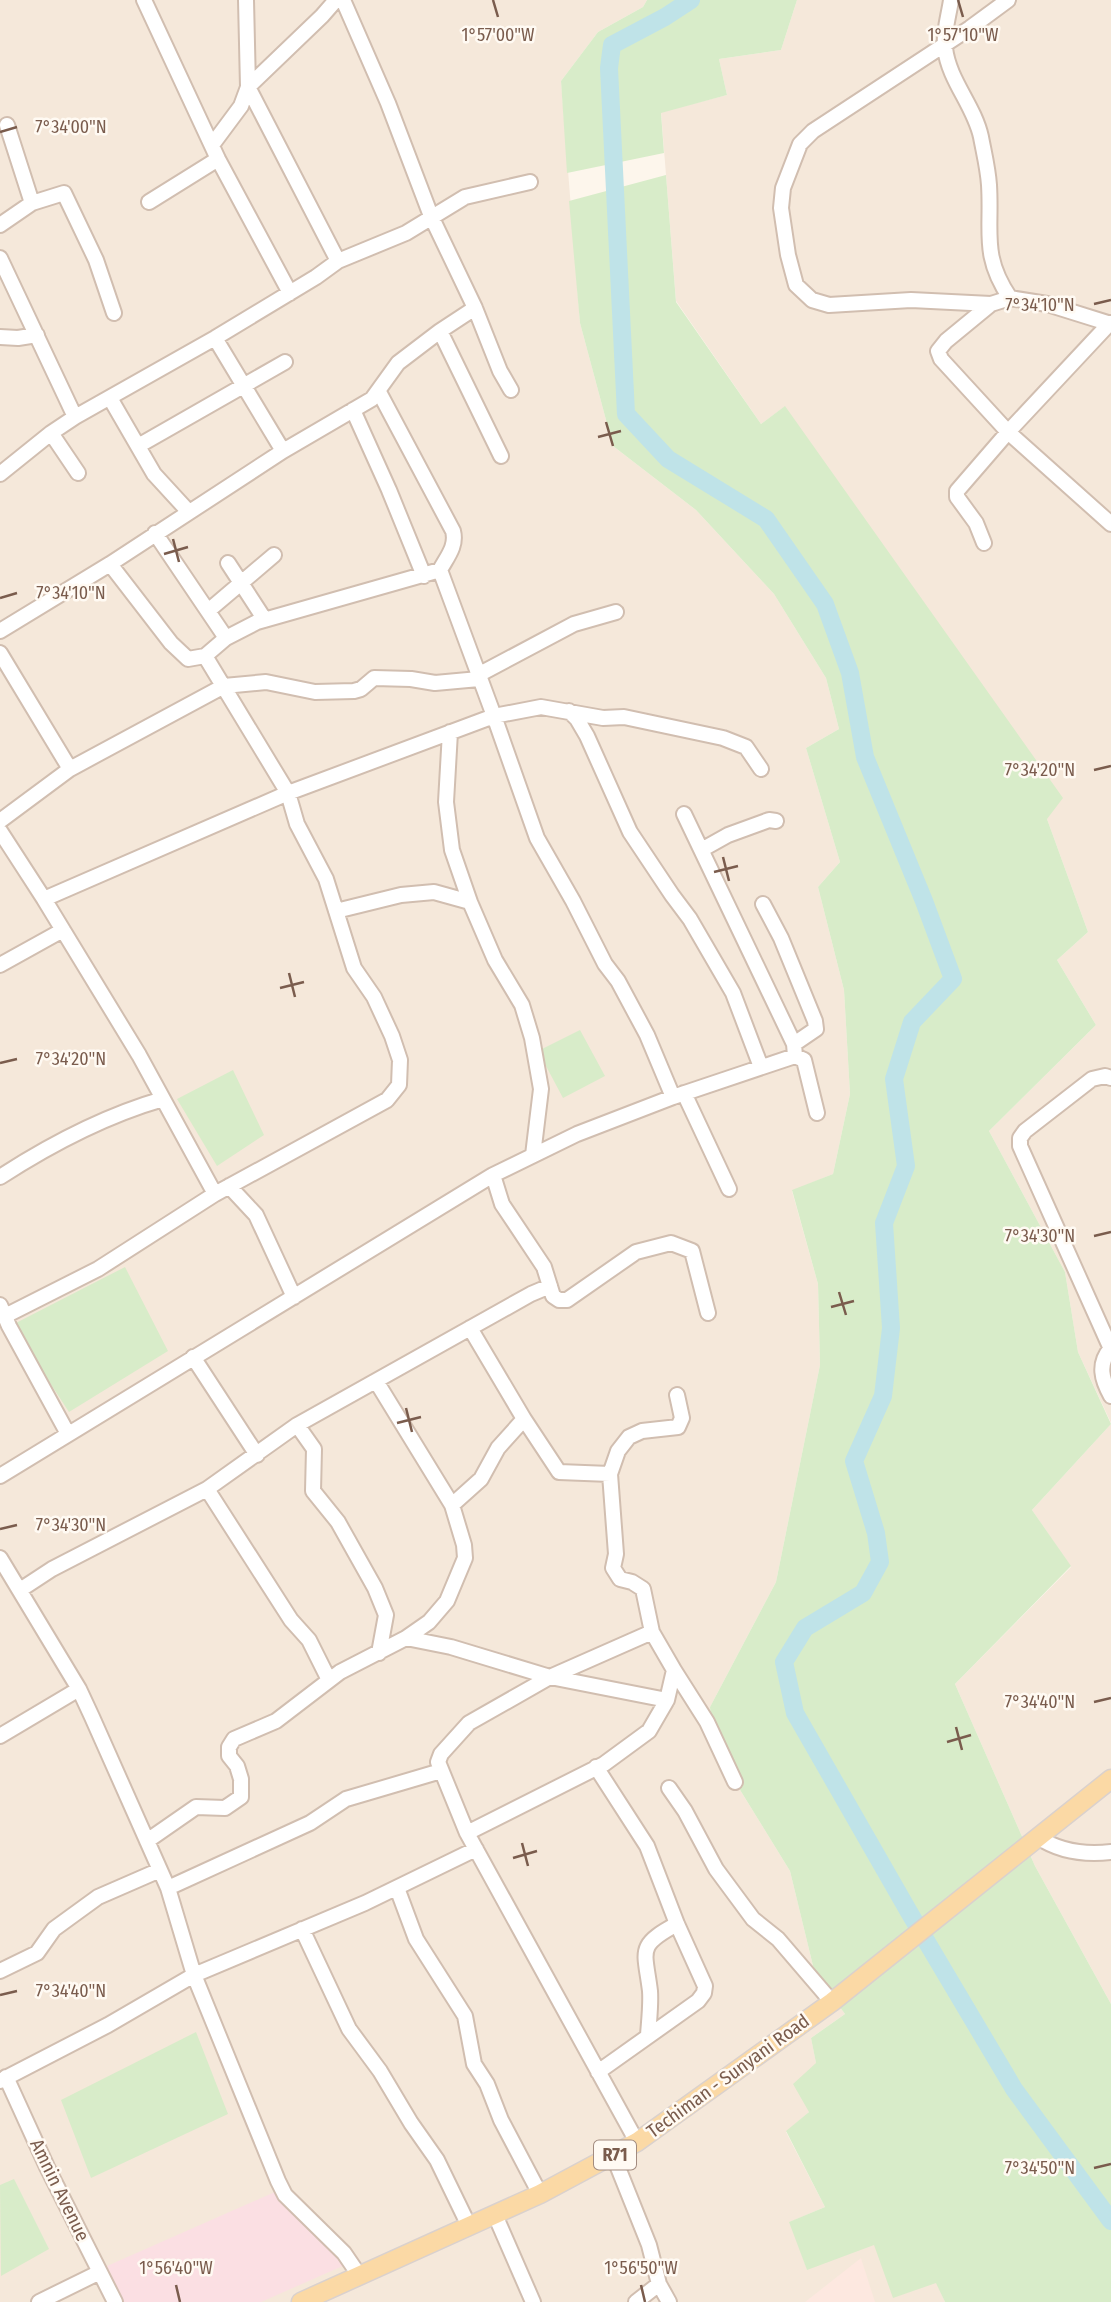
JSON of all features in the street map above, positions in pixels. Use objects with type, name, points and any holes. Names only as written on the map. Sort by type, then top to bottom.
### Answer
[{"type":"main road","name":"Techiman - Sunyani Road","points":[[301,2302],[540,2194],[637,2142],[832,2002],[1111,1779]]},
{"type":"street","points":[[144,0],[218,159],[290,293]]},
{"type":"street","points":[[212,145],[241,106],[248,87],[247,0]]},
{"type":"street","points":[[248,87],[336,0]]},
{"type":"street","points":[[343,0],[388,103],[431,216],[510,390]]},
{"type":"street","points":[[951,0],[944,46],[951,73],[980,133],[989,183],[988,240],[991,262],[1010,298]]},
{"type":"street","points":[[984,543],[975,523],[957,497],[957,491],[1008,432],[1111,324],[1046,304],[1010,298],[991,304],[911,300],[829,305],[812,300],[796,285],[783,230],[781,208],[783,188],[800,144],[813,131],[944,46],[1008,0]]},
{"type":"street","points":[[248,87],[338,261]]},
{"type":"street","points":[[7,125],[32,203]]},
{"type":"street","points":[[149,202],[218,159]]},
{"type":"street","points":[[0,474],[75,417],[215,338],[338,261],[394,239],[465,197],[530,182]]},
{"type":"street","points":[[0,225],[32,203],[64,193],[96,260],[114,313]]},
{"type":"street","points":[[0,258],[75,417]]},
{"type":"street","points":[[991,304],[947,341],[938,351],[941,359],[1008,432],[1111,524]]},
{"type":"street","points":[[0,631],[110,564],[283,451],[372,399],[398,363],[475,308]]},
{"type":"street","points":[[440,331],[501,456]]},
{"type":"street","points":[[0,337],[10,339],[37,335]]},
{"type":"street","points":[[215,338],[283,451]]},
{"type":"street","points":[[138,446],[285,362]]},
{"type":"street","points":[[110,564],[171,643],[188,659],[205,656],[226,638],[265,620],[440,570],[455,540],[453,531],[379,392]]},
{"type":"street","points":[[110,398],[154,474],[188,511]]},
{"type":"street","points":[[353,411],[424,576]]},
{"type":"street","points":[[51,433],[78,472]]},
{"type":"street","points":[[155,533],[226,638]]},
{"type":"street","points":[[208,611],[274,555]]},
{"type":"street","points":[[228,563],[265,620]]},
{"type":"street","points":[[440,570],[537,838],[605,964],[618,981],[729,1189]]},
{"type":"street","points":[[0,821],[70,769],[224,686],[266,682],[315,692],[354,691],[361,689],[374,678],[435,683],[479,677],[574,624],[615,612]]},
{"type":"street","points":[[0,653],[70,769]]},
{"type":"street","points":[[68,1434],[2,1311],[98,1269],[215,1194],[387,1100],[399,1085],[400,1060],[392,1036],[374,997],[354,968],[326,879],[297,824],[288,793],[205,656]]},
{"type":"street","points":[[44,899],[288,793],[494,716],[541,707],[603,718],[624,717],[723,737],[746,747],[761,769]]},
{"type":"street","points":[[569,711],[587,736],[630,832],[690,919],[733,993],[761,1067]]},
{"type":"street","points":[[450,732],[446,802],[452,850],[470,902],[495,960],[522,1005],[532,1038],[541,1089],[533,1155]]},
{"type":"street","points":[[684,814],[703,849],[794,1050],[804,1059],[817,1113]]},
{"type":"street","points":[[703,849],[729,835],[769,820],[776,821]]},
{"type":"street","points":[[0,831],[139,1055],[215,1194]]},
{"type":"street","points":[[336,911],[401,895],[435,891],[470,902]]},
{"type":"street","points":[[0,1476],[494,1175],[577,1134],[761,1067],[794,1050],[814,1033],[815,1021],[781,938],[763,904]]},
{"type":"street","points":[[0,965],[63,930]]},
{"type":"street","points":[[1111,1077],[1092,1079],[1025,1131],[1020,1138],[1020,1146],[1111,1349],[1105,1354],[1102,1369],[1102,1381],[1111,1396]]},
{"type":"street","points":[[0,1178],[35,1155],[122,1111],[163,1099]]},
{"type":"street","points":[[494,1175],[502,1204],[544,1267],[553,1296],[559,1300],[567,1300],[636,1252],[671,1243],[692,1251],[708,1313]]},
{"type":"street","points":[[229,1186],[256,1215],[294,1297]]},
{"type":"street","points":[[20,1590],[52,1569],[207,1489],[297,1425],[531,1294],[550,1286]]},
{"type":"street","points":[[470,1328],[559,1472],[610,1474]]},
{"type":"street","points":[[193,1357],[257,1455]]},
{"type":"street","points":[[147,1841],[195,1807],[225,1808],[241,1797],[241,1779],[237,1766],[229,1756],[229,1747],[234,1739],[276,1721],[340,1672],[406,1638],[429,1622],[447,1601],[466,1558],[452,1505],[376,1381]]},
{"type":"street","points":[[677,1395],[682,1418],[678,1427],[642,1431],[629,1437],[618,1451],[610,1474],[615,1553],[613,1568],[620,1579],[643,1589],[652,1632],[707,1722],[735,1782]]},
{"type":"street","points":[[452,1505],[481,1479],[498,1448],[524,1419]]},
{"type":"street","points":[[297,1425],[314,1449],[313,1491],[338,1522],[375,1588],[386,1615],[379,1653]]},
{"type":"street","points":[[207,1489],[291,1620],[309,1640],[329,1680]]},
{"type":"street","points":[[0,1558],[79,1689],[160,1870],[168,1888],[194,1976],[285,2195],[344,2253],[359,2275]]},
{"type":"street","points":[[429,1622],[431,1644]]},
{"type":"street","points":[[637,2142],[467,1833],[438,1762],[441,1754],[469,1723],[550,1677],[652,1632]]},
{"type":"street","points":[[406,1638],[451,1647],[550,1677],[667,1700]]},
{"type":"street","points":[[467,1833],[597,1767],[649,1731],[667,1700],[674,1670]]},
{"type":"street","points":[[0,1736],[79,1689]]},
{"type":"street","points":[[597,1767],[647,1846],[677,1924],[702,1978],[704,1993],[698,2001],[598,2073]]},
{"type":"street","points":[[168,1888],[310,1823],[345,1799],[441,1771]]},
{"type":"street","points":[[669,1788],[685,1811],[716,1869],[753,1919],[778,1939],[832,2002]]},
{"type":"street","points":[[1038,1837],[1053,1847],[1070,1851],[1094,1854],[1111,1852]]},
{"type":"street","points":[[3,2079],[108,2025],[194,1976],[397,1888],[476,1849]]},
{"type":"street","points":[[0,1971],[37,1953],[54,1929],[98,1897],[160,1870]]},
{"type":"street","points":[[397,1888],[416,1939],[465,2016],[474,2064],[487,2084],[501,2120],[540,2194]]},
{"type":"street","points":[[648,2035],[650,1992],[644,1953],[654,1936],[677,1924]]},
{"type":"street","points":[[302,1929],[349,2029],[380,2071],[437,2160],[469,2226]]},
{"type":"street","name":"Amnin Avenue","points":[[3,2079],[115,2302]]},
{"type":"street","points":[[613,2155],[649,2245],[659,2284],[669,2302]]},
{"type":"street","points":[[495,2215],[533,2302]]},
{"type":"street","points":[[39,2302],[100,2272]]},
{"type":"street","points":[[636,2302],[659,2284]]},
{"type":"shaded area","points":[[0,0],[647,0],[643,7],[598,32],[561,81],[580,323],[613,446],[696,510],[774,594],[826,678],[839,729],[806,748],[840,862],[818,887],[844,990],[850,1094],[833,1174],[792,1191],[818,1284],[820,1365],[776,1582],[710,1707],[713,1746],[790,1871],[815,1974],[845,2014],[811,2038],[816,2063],[809,2112],[786,2132],[825,2207],[790,2222],[807,2269],[874,2244],[937,2283],[945,2302],[0,2302]]},
{"type":"shaded area","points":[[797,0],[1111,0],[1111,1423],[1078,1352],[1065,1272],[989,1131],[1096,1025],[1057,960],[1088,932],[1047,819],[784,407],[761,424],[676,301],[661,112],[727,95],[719,59],[781,50]]},
{"type":"shaded area","points":[[1111,1424],[1111,2004],[1035,1866],[955,1684],[1071,1567],[1032,1510]]},
{"type":"shaded area","points":[[275,2192],[345,2265],[261,2302],[123,2302],[107,2266]]},
{"type":"shaded area","points":[[861,2258],[875,2302],[805,2302]]},
{"type":"green space","points":[[647,0],[797,0],[781,50],[719,59],[727,95],[661,113],[664,153],[567,173],[561,81],[598,32],[643,7]]},
{"type":"green space","points":[[666,175],[676,302],[761,424],[785,406],[1063,798],[1047,819],[1088,932],[1057,960],[1096,1025],[989,1131],[1065,1272],[1078,1352],[1111,1424],[1032,1510],[1071,1566],[955,1684],[1035,1866],[1111,2004],[1111,2302],[945,2302],[936,2283],[893,2298],[874,2245],[807,2270],[789,2222],[825,2207],[786,2131],[809,2112],[793,2084],[816,2063],[811,2038],[845,2014],[815,1974],[790,1871],[713,1746],[710,1707],[776,1582],[820,1365],[818,1284],[792,1190],[833,1174],[850,1094],[844,990],[818,887],[840,862],[806,748],[839,729],[826,678],[774,594],[696,510],[613,446],[580,323],[569,201]]},
{"type":"green space","points":[[580,1030],[605,1076],[563,1098],[538,1051]]},
{"type":"green space","points":[[233,1070],[264,1135],[217,1166],[177,1099]]},
{"type":"green space","points":[[125,1267],[168,1351],[69,1412],[12,1325]]},
{"type":"green space","points":[[196,2032],[228,2114],[91,2178],[61,2100]]},
{"type":"green space","points":[[14,2179],[49,2249],[1,2276],[0,2185]]},
{"type":"waterway","points":[[691,0],[612,45],[609,68],[626,414],[668,459],[766,519],[825,604],[850,673],[865,757],[953,979],[912,1022],[894,1079],[906,1166],[884,1223],[891,1328],[883,1396],[854,1461],[876,1533],[880,1562],[863,1593],[805,1628],[784,1662],[795,1713],[909,1912],[1014,2089],[1111,2221]]}]
